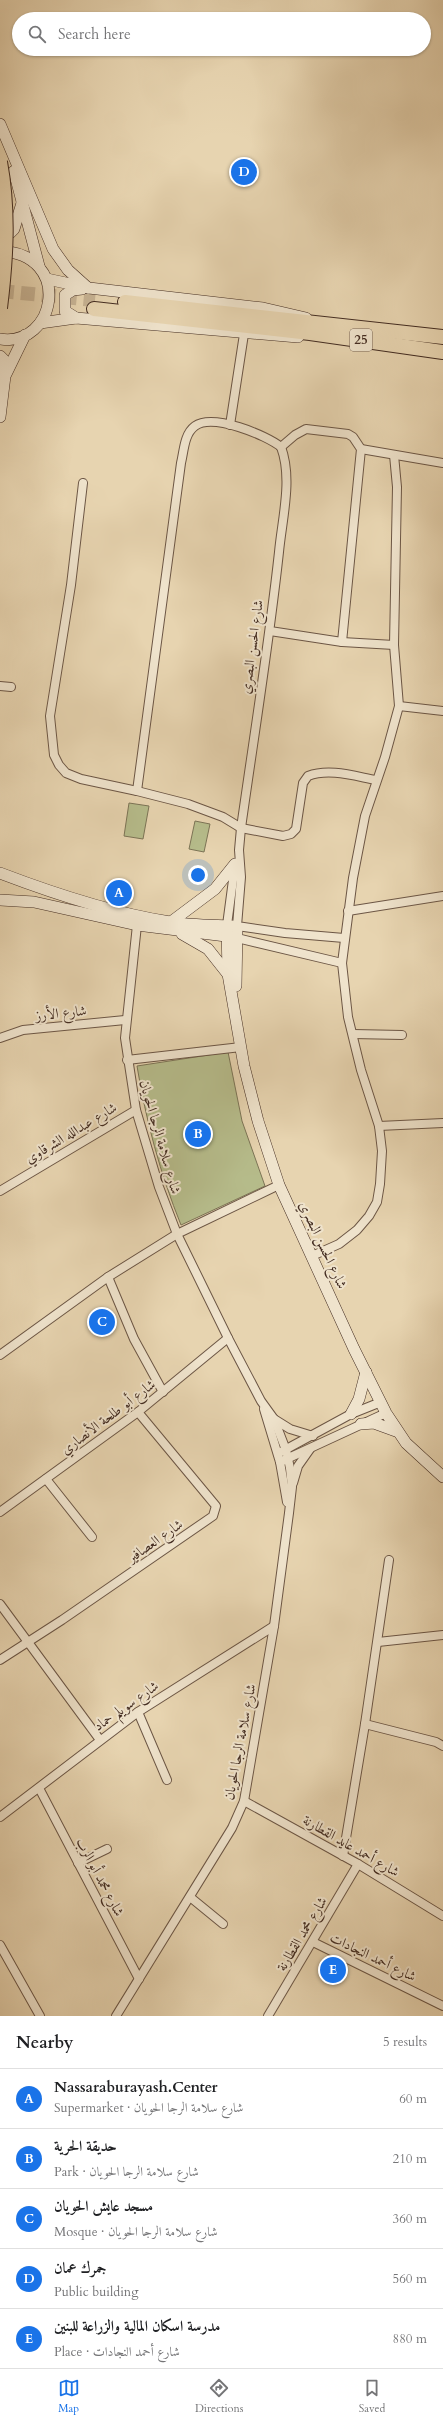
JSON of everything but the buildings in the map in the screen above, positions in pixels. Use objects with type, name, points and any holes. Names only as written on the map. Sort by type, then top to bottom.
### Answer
[{"type":"highway","points":[[0,162],[5,197],[6,240],[0,308]]},
{"type":"highway","points":[[92,299],[313,328]]},
{"type":"highway","name":"25","points":[[313,328],[443,337]]},
{"type":"highway","name":"25","points":[[313,328],[443,352]]},
{"type":"street","points":[[0,124],[53,249],[92,299]]},
{"type":"street","points":[[6,139],[39,266]]},
{"type":"street","points":[[0,234],[10,233],[14,229],[22,202]]},
{"type":"street","points":[[0,251],[14,251],[28,256],[39,266],[47,279],[50,294],[47,309],[40,323],[25,335],[7,340],[0,339]]},
{"type":"street","name":"25","points":[[40,323],[76,318],[296,338],[313,328],[298,315],[268,309],[92,299],[47,279]]},
{"type":"street","points":[[76,318],[65,311],[65,295],[74,290],[92,299]]},
{"type":"street","points":[[230,425],[244,334]]},
{"type":"street","points":[[6,376],[25,335]]},
{"type":"street","points":[[0,356],[4,360],[6,376],[0,417]]},
{"type":"street","points":[[137,791],[181,462],[189,432],[196,425],[208,423],[230,425],[260,435],[281,447],[301,431],[311,429],[348,434],[353,437],[361,448],[342,642]]},
{"type":"street","name":"شارع الحسن البصري","points":[[233,998],[236,980],[232,931],[241,877],[239,850],[241,828],[270,631],[286,476],[286,460],[281,447]]},
{"type":"street","points":[[361,448],[394,455],[443,462]]},
{"type":"street","points":[[312,1256],[339,1244],[370,1216],[377,1202],[380,1184],[382,1151],[380,1126],[361,1070],[354,1034],[348,1017],[342,963],[348,911],[365,816],[385,757],[399,706],[394,645],[397,487],[394,455]]},
{"type":"street","points":[[83,483],[71,585],[50,716],[54,755],[66,773],[81,779],[137,791],[213,812],[241,828],[277,835],[291,834],[296,829],[300,812],[303,783],[308,776],[345,774],[376,780]]},
{"type":"street","points":[[270,631],[342,642],[394,645]]},
{"type":"street","points":[[0,686],[11,687]]},
{"type":"street","points":[[399,706],[443,711]]},
{"type":"street","name":"شارع الحسن البصري","points":[[239,850],[235,864],[232,931],[228,974],[240,1046],[258,1121],[279,1185],[380,1402],[396,1430],[415,1453],[443,1478]]},
{"type":"street","points":[[175,927],[215,889],[235,864]]},
{"type":"street","points":[[0,873],[40,889],[175,927],[208,949],[228,974]]},
{"type":"street","points":[[348,911],[443,896]]},
{"type":"street","points":[[0,900],[34,902],[137,925],[285,933],[344,938]]},
{"type":"street","name":"شارع سلامة الرجا الحويان","points":[[116,2016],[232,1828],[244,1801],[274,1626],[292,1488],[287,1454],[274,1419],[261,1401],[177,1234],[159,1187],[136,1110],[127,1060],[126,1020],[137,925]]},
{"type":"street","points":[[232,931],[342,963]]},
{"type":"street","name":"شارع الأرز","points":[[0,1038],[30,1030],[126,1020]]},
{"type":"street","points":[[354,1034],[402,1035]]},
{"type":"street","points":[[127,1060],[240,1046]]},
{"type":"street","name":"شارع عبدالله الشرقاوي","points":[[0,1192],[136,1110]]},
{"type":"street","points":[[380,1126],[443,1123]]},
{"type":"street","points":[[0,1356],[108,1277],[177,1234],[279,1185]]},
{"type":"street","points":[[108,1277],[134,1339],[163,1392]]},
{"type":"street","name":"شارع أبو طلحة الأنصاري","points":[[0,1512],[138,1412],[228,1338]]},
{"type":"street","points":[[351,1414],[359,1399],[366,1372]]},
{"type":"street","name":"شارع سلامة الرجا الحويان","points":[[261,1401],[279,1458],[289,1513]]},
{"type":"street","points":[[279,1458],[351,1414],[380,1402]]},
{"type":"street","name":"شارع العصافير","points":[[0,1660],[28,1643],[195,1529],[213,1516],[216,1511],[216,1506],[138,1412]]},
{"type":"street","points":[[287,1454],[311,1449],[386,1413]]},
{"type":"street","points":[[274,1419],[290,1429],[313,1436]]},
{"type":"street","points":[[361,1424],[379,1424],[396,1430]]},
{"type":"street","points":[[292,1488],[298,1466],[311,1449]]},
{"type":"street","points":[[46,1479],[92,1537]]},
{"type":"street","points":[[343,1856],[378,1642],[389,1560]]},
{"type":"street","points":[[0,1604],[100,1740]]},
{"type":"street","name":"شارع سويلم حماد","points":[[0,1817],[138,1712],[274,1626]]},
{"type":"street","points":[[378,1642],[443,1635]]},
{"type":"street","points":[[138,1712],[167,1780]]},
{"type":"street","points":[[365,1724],[436,1742],[443,1746]]},
{"type":"street","name":"شارع محمد أبو الرب","points":[[39,1788],[139,1979]]},
{"type":"street","name":"شارع أحمد عايد القطارنة","points":[[244,1801],[358,1864],[443,1916]]},
{"type":"street","points":[[78,1863],[107,1848]]},
{"type":"street","name":"شارع محمد القطارنة","points":[[268,2016],[358,1864]]},
{"type":"street","points":[[190,1897],[223,1924]]},
{"type":"street","name":"شارع أحمد النجادات","points":[[313,1942],[443,2006]]},
{"type":"street","points":[[0,1945],[40,2016]]},
{"type":"green space","points":[[129,803],[149,806],[143,839],[124,836]]},
{"type":"green space","points":[[195,821],[210,824],[204,852],[189,849]]},
{"type":"green space","points":[[228,1052],[242,1121],[265,1186],[181,1225],[154,1147],[137,1066]]},
{"type":"tunnel","points":[[0,291],[95,300]]},
{"type":"place","name":"جمرك عمان","points":[[244,172]]},
{"type":"place","name":"Nassaraburayash.Center","points":[[119,893]]},
{"type":"place","name":"حديقة الحرية","points":[[198,1134]]},
{"type":"place","name":"مسجد عايش الحويان","points":[[102,1322]]},
{"type":"place","name":"مدرسة اسكان المالية والزراعة للبنين","points":[[333,1970]]}]
